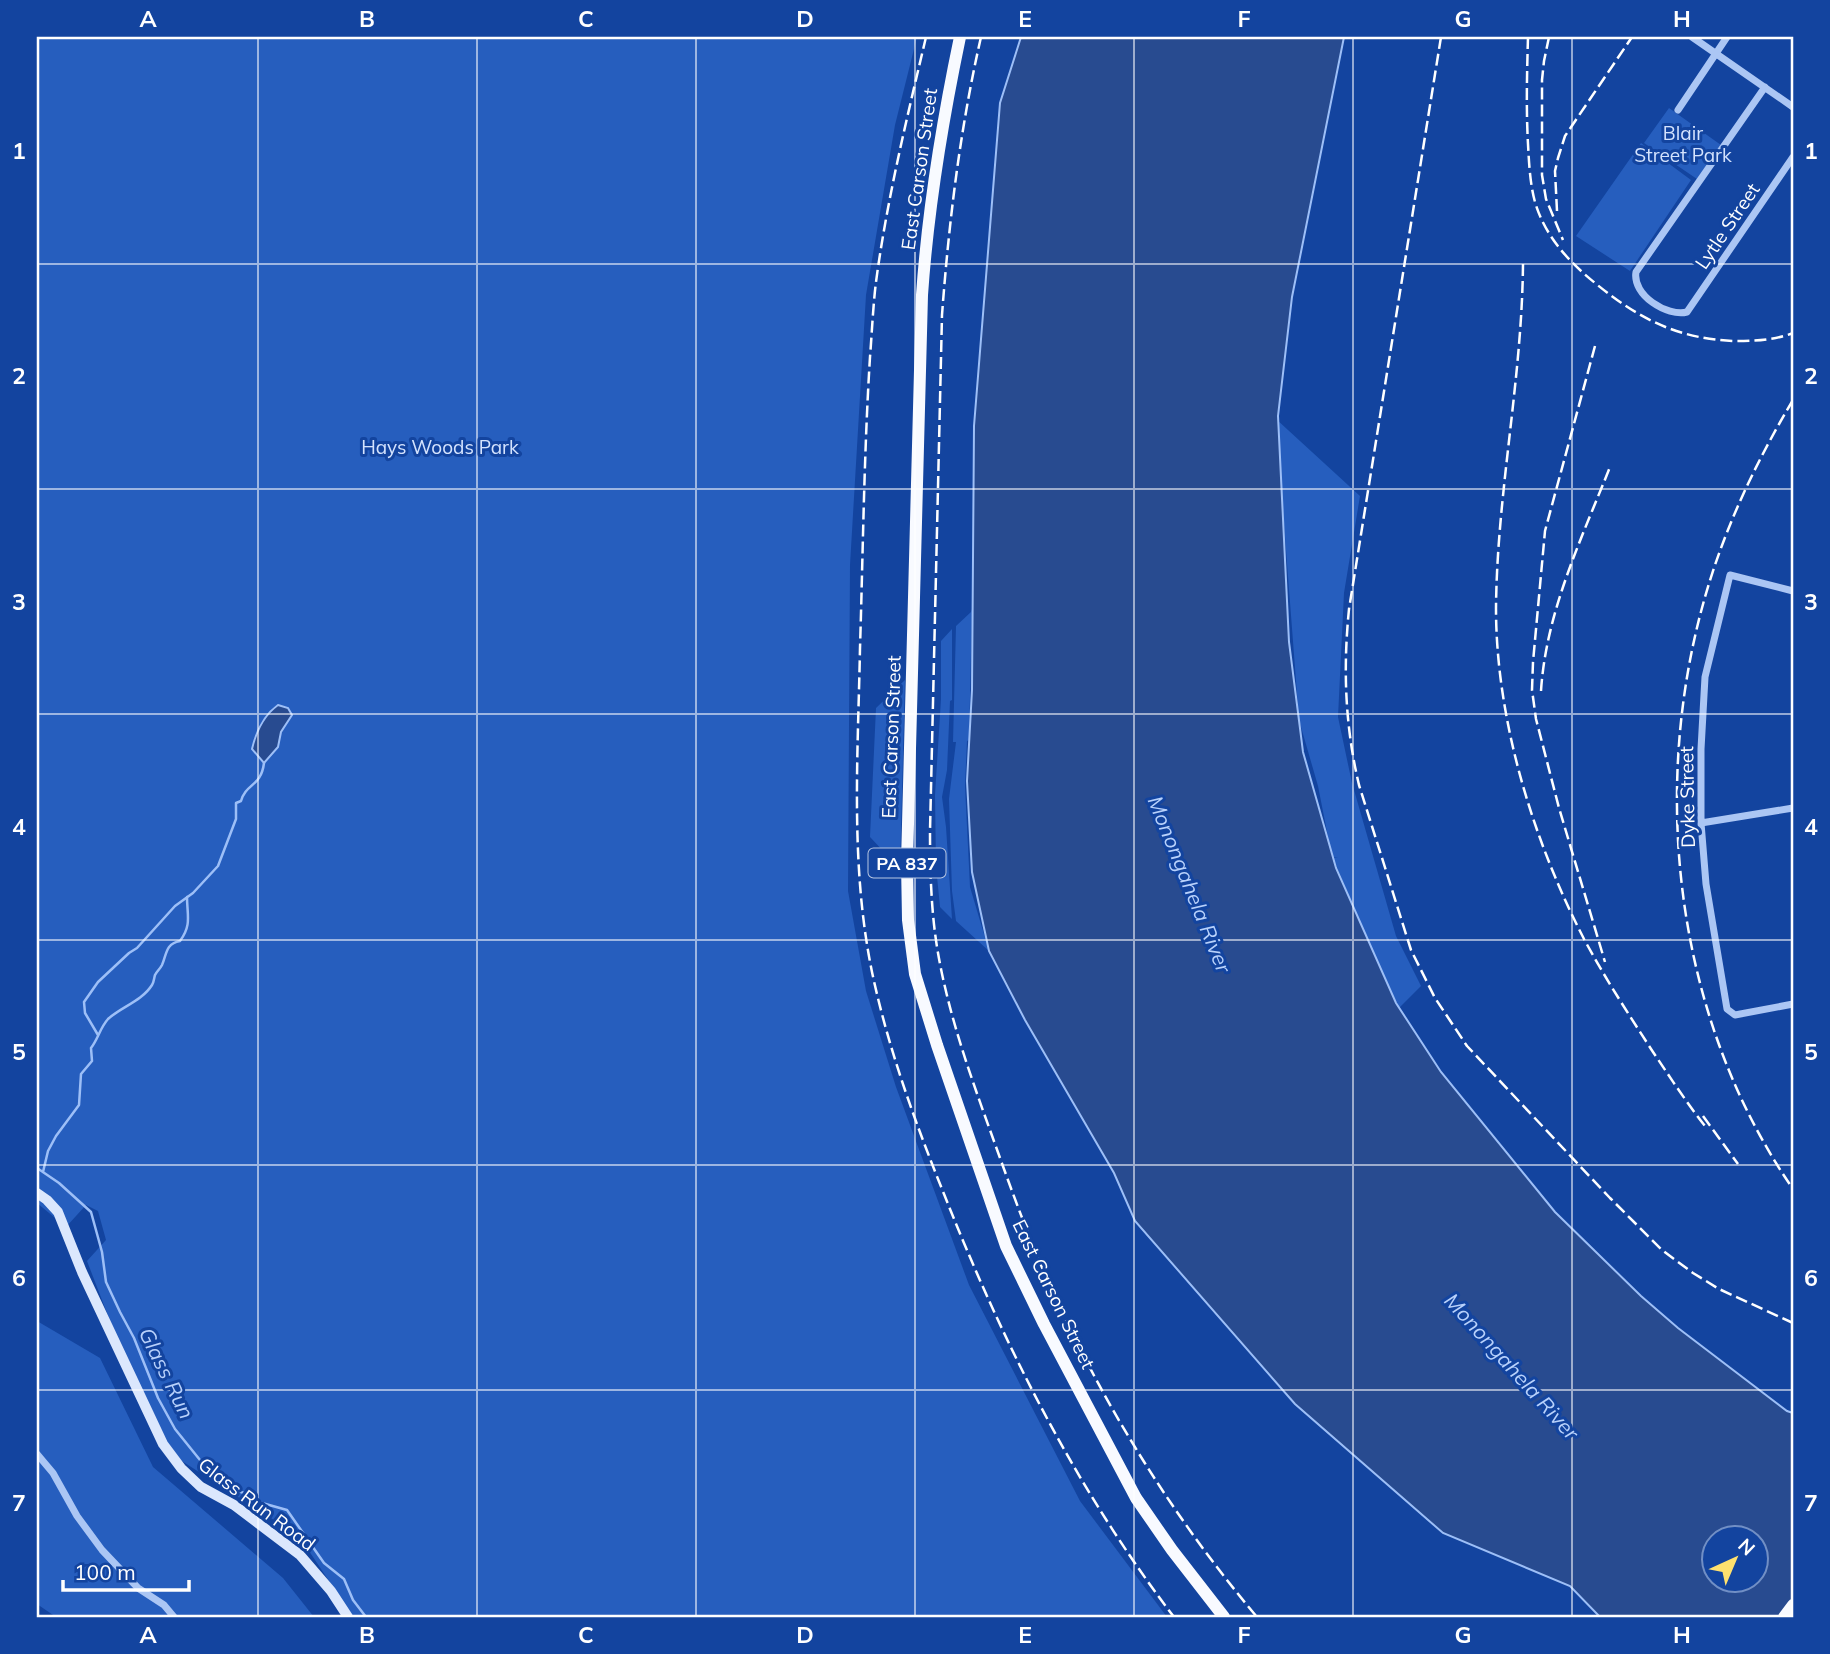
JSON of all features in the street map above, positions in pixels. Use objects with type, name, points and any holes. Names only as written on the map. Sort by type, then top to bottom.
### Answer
[{"type":"main road","name":"East Carson Street","points":[[960,37],[931,201],[922,295],[907,870],[908,920],[915,974],[1006,1246],[1136,1498],[1224,1617]]},
{"type":"main road","name":"Glass Run Road","points":[[37,1193],[58,1212],[87,1285],[163,1444],[201,1487],[234,1505],[300,1555],[331,1591],[348,1617]]},
{"type":"main road","points":[[1784,1617],[1793,1605]]},
{"type":"street","points":[[1692,37],[1793,107]]},
{"type":"street","points":[[1678,110],[1727,37]]},
{"type":"street","name":"Lytle Street","points":[[1766,87],[1636,272],[1635,279],[1641,293],[1668,310],[1681,314],[1686,312],[1793,156]]},
{"type":"street","name":"Dyke Street","points":[[1793,591],[1730,575],[1705,677],[1701,749],[1701,823],[1706,884],[1725,1003],[1729,1012],[1735,1015],[1793,1004]]},
{"type":"street","points":[[1701,823],[1793,808]]},
{"type":"street","points":[[37,1454],[102,1550],[138,1588],[164,1605],[174,1617]]},
{"type":"green space","name":"Hays Woods Park","points":[[37,37],[917,37],[895,125],[866,295],[850,565],[848,891],[866,991],[896,1087],[969,1285],[1080,1501],[1167,1617],[353,1617],[299,1536],[174,1456],[112,1326],[87,1261],[106,1240],[98,1211],[86,1205],[66,1227],[37,1203]]},
{"type":"green space","name":"Blair Street Park","points":[[1669,108],[1721,145],[1697,179],[1644,143]]},
{"type":"green space","points":[[1641,143],[1691,180],[1630,271],[1576,236]]},
{"type":"green space","points":[[1276,419],[1360,496],[1344,593],[1338,717],[1352,783],[1396,936],[1421,986],[1399,1008],[1333,858],[1338,858],[1332,857],[1318,786],[1299,720]]},
{"type":"green space","points":[[972,609],[969,740],[965,786],[970,887],[989,951],[956,921],[952,891],[949,799],[956,742],[953,742],[956,626]]},
{"type":"green space","points":[[952,629],[952,700],[947,770],[942,797],[952,919],[940,907],[936,866],[935,795],[941,699],[941,641]]},
{"type":"green space","points":[[905,680],[900,869],[870,837],[876,708]]},
{"type":"green space","points":[[37,1321],[100,1358],[153,1467],[283,1578],[314,1617],[56,1617],[37,1604]]},
{"type":"water","name":"Monongahela River","points":[[1021,37],[1344,37],[1292,297],[1278,416],[1289,642],[1303,752],[1336,868],[1396,1003],[1441,1072],[1555,1212],[1641,1296],[1678,1328],[1793,1413],[1793,1617],[1600,1617],[1570,1586],[1443,1533],[1295,1404],[1135,1221],[1114,1173],[1025,1020],[989,951],[972,872],[967,781],[972,690],[974,426],[1000,103]]},
{"type":"water","points":[[278,705],[288,708],[292,715],[281,732],[278,747],[264,763],[252,749],[261,724]]},
{"type":"waterway","points":[[98,1035],[85,1013],[84,1002],[98,982],[137,948],[175,906],[193,893],[218,866],[236,819],[236,803],[241,801],[246,791],[260,777],[264,763]]},
{"type":"waterway","points":[[43,1172],[48,1151],[56,1136],[79,1105],[81,1074],[92,1061],[91,1048],[108,1019],[137,1000],[153,984],[167,950],[180,941],[186,930],[187,897]]},
{"type":"waterway","name":"Glass Run","points":[[37,1168],[59,1183],[91,1212],[102,1252],[106,1282],[134,1338],[158,1398],[175,1429],[225,1487],[244,1493],[250,1503],[262,1503],[287,1510],[324,1563],[344,1579],[353,1600],[366,1617]]},
{"type":"railway","points":[[926,37],[886,220],[876,282],[870,357],[857,770],[858,851],[865,932],[878,1000],[903,1084],[944,1194],[991,1305],[1044,1413],[1074,1466],[1138,1568],[1174,1617]]},
{"type":"railway","points":[[981,37],[956,175],[942,315],[930,831],[931,889],[937,947],[947,997],[969,1071],[1024,1223],[1077,1343],[1122,1426],[1172,1505],[1257,1617]]},
{"type":"railway","points":[[1441,37],[1349,609],[1346,697],[1359,785],[1411,950],[1435,998],[1467,1046],[1662,1250],[1719,1289],[1793,1323]]},
{"type":"railway","points":[[1528,37],[1527,117],[1532,188],[1545,226],[1567,257],[1627,307],[1677,331],[1735,341],[1765,340],[1793,333]]},
{"type":"railway","points":[[1549,37],[1542,80],[1542,175],[1546,199],[1563,240]]},
{"type":"railway","points":[[1557,211],[1555,171],[1565,136],[1632,37]]},
{"type":"railway","points":[[1523,264],[1522,307],[1497,565],[1498,650],[1510,736],[1534,820],[1584,939],[1644,1038],[1705,1126]]},
{"type":"railway","points":[[1595,346],[1545,531],[1532,690],[1536,719],[1559,808],[1605,962]]},
{"type":"railway","points":[[1793,400],[1766,447],[1743,496],[1722,545],[1705,597],[1688,672],[1679,748],[1677,826],[1684,903],[1699,979],[1722,1053],[1753,1123],[1793,1189]]},
{"type":"railway","points":[[1541,691],[1544,662],[1557,605],[1610,467]]},
{"type":"railway","points":[[1703,1116],[1738,1164]]}]
